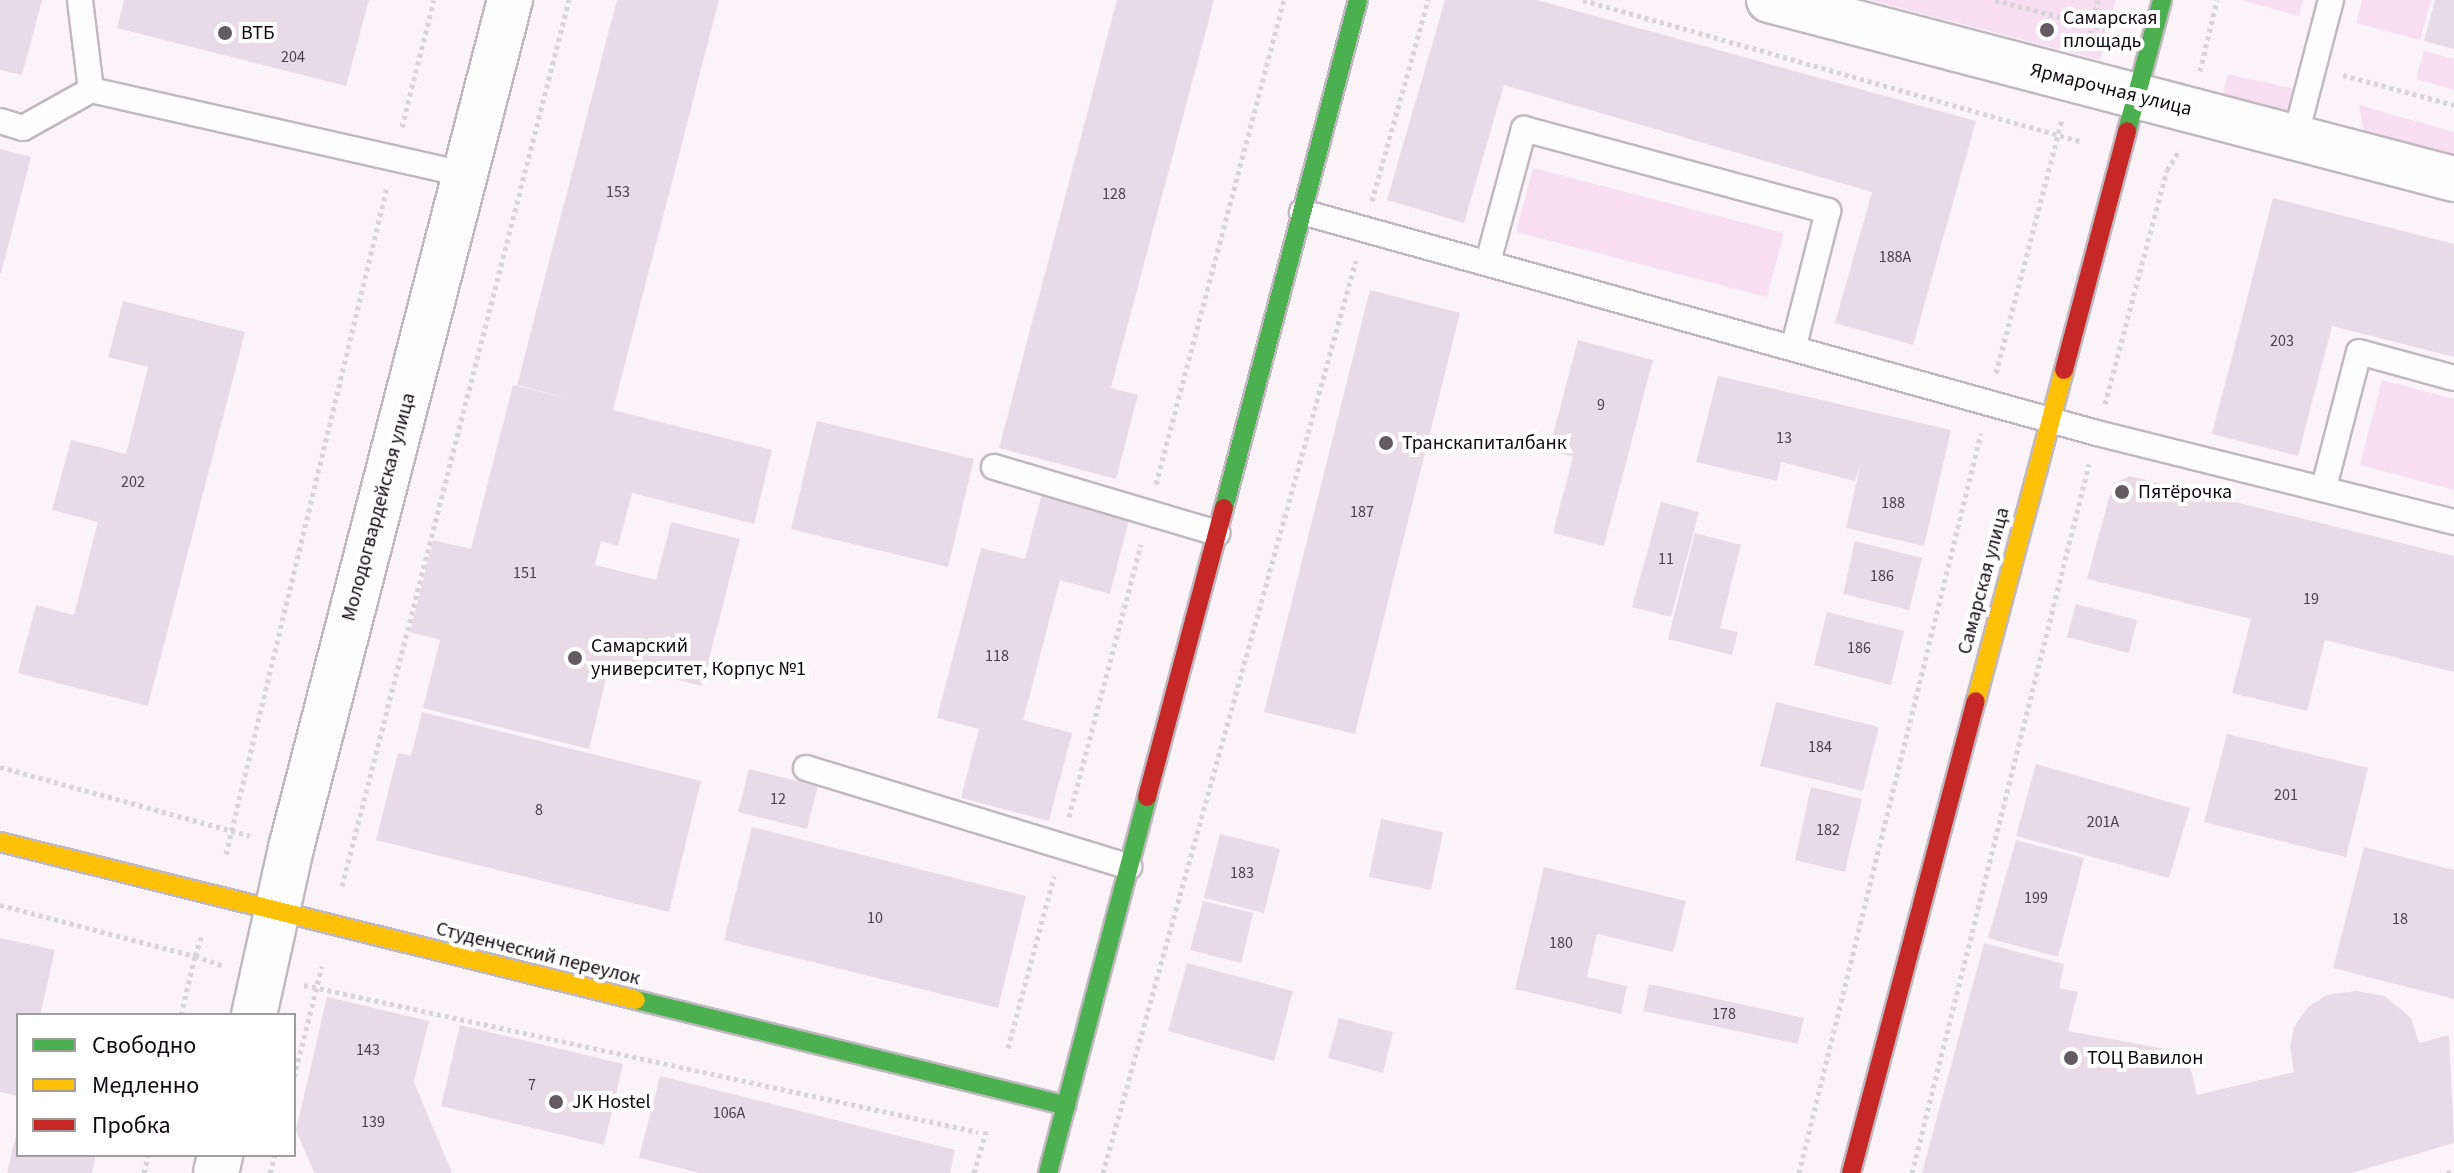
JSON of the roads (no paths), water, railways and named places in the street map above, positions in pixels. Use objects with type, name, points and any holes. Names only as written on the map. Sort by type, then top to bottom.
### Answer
[{"type":"street","name":"Молодогвардейская улица","points":[[258,996],[291,848],[510,0]]},
{"type":"street","points":[[1048,1173],[1358,0]]},
{"type":"street","name":"Ярмарочная улица","points":[[1769,0],[2454,179]]},
{"type":"street","name":"Самарская улица","points":[[1851,1173],[2162,0]]},
{"type":"street","name":"Студенческий переулок","points":[[0,842],[1066,1106]]},
{"type":"lane","points":[[80,0],[91,90]]},
{"type":"lane","points":[[2295,138],[2331,0]]},
{"type":"lane","points":[[0,121],[23,128],[91,90],[465,174]]},
{"type":"lane","points":[[1488,262],[1524,129],[1828,211],[1794,345]]},
{"type":"lane","points":[[1302,212],[1794,345],[2097,433],[2324,487],[2454,522]]},
{"type":"lane","points":[[2324,487],[2359,352],[2454,378]]},
{"type":"lane","points":[[994,467],[1217,533]]},
{"type":"lane","points":[[806,768],[1129,867]]},
{"type":"place","name":"Самарская площадь","points":[[2047,30]]},
{"type":"place","name":"ВТБ","points":[[225,33]]},
{"type":"place","name":"Транскапиталбанк","points":[[1386,443]]},
{"type":"place","name":"Пятёрочка","points":[[2122,492]]},
{"type":"place","name":"Самарский университет, Корпус №1","points":[[575,658]]},
{"type":"place","name":"ТОЦ Вавилон","points":[[2071,1058]]},
{"type":"place","name":"JK Hostel","points":[[556,1102]]}]
